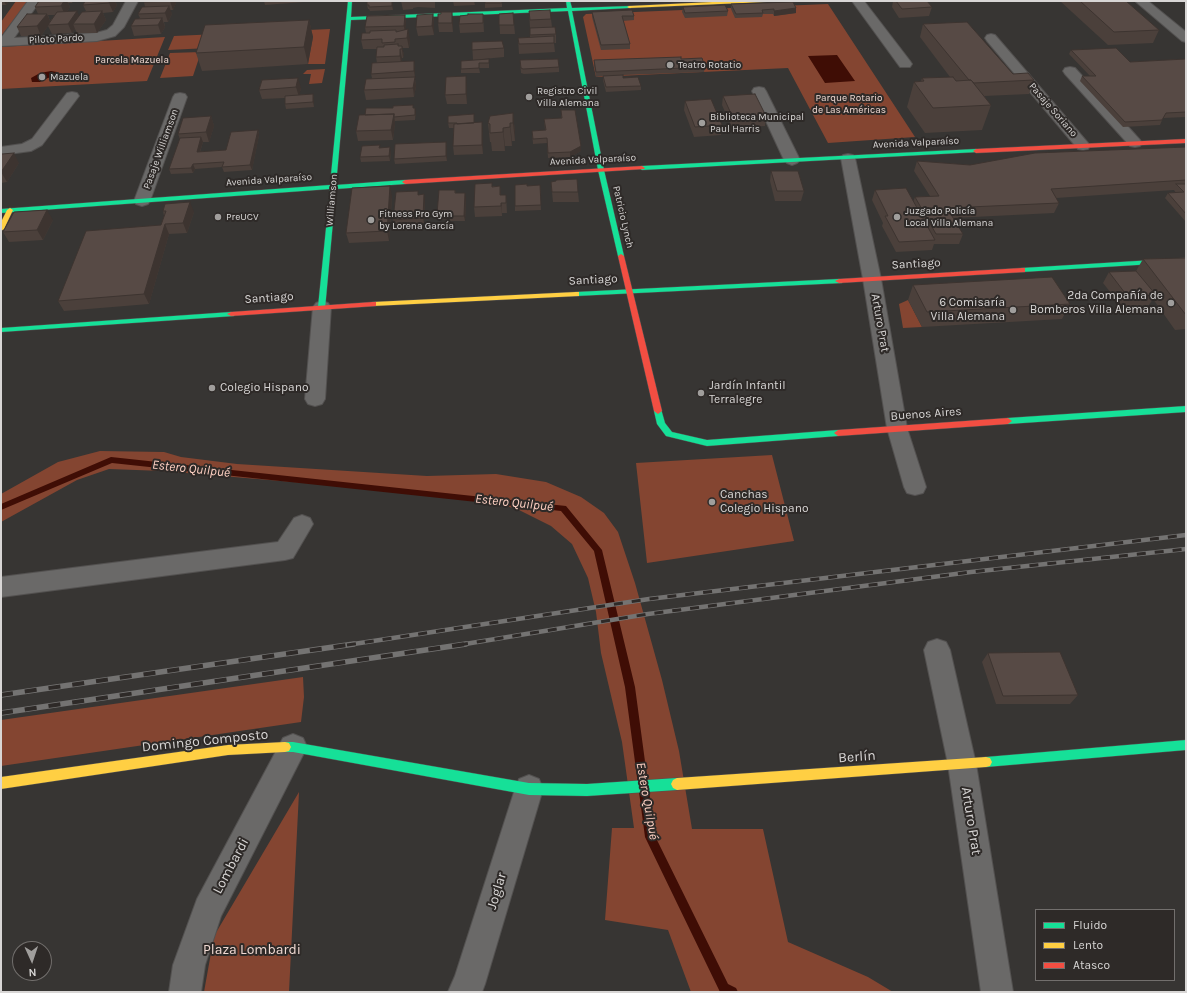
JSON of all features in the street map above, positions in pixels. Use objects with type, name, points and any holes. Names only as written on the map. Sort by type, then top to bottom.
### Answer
[{"type":"street","points":[[3,42],[34,1]]},
{"type":"street","name":"Piloto Pardo","points":[[3,42],[97,37],[111,33],[118,27],[132,1]]},
{"type":"street","name":"Williamson","points":[[315,399],[350,1]]},
{"type":"street","points":[[348,19],[569,5],[766,1]]},
{"type":"street","points":[[858,1],[905,64]]},
{"type":"street","points":[[1141,1],[1186,38]]},
{"type":"street","name":"Patricio Lynch","points":[[569,5],[601,170],[628,290],[661,424],[669,434]]},
{"type":"street","name":"Pasaje Soriano","points":[[991,38],[1084,146]]},
{"type":"street","points":[[1070,71],[1135,143]]},
{"type":"street","points":[[759,91],[792,160]]},
{"type":"street","points":[[1,151],[26,148],[36,142],[72,96]]},
{"type":"street","name":"Pasaje Williamson","points":[[142,201],[180,97]]},
{"type":"street","name":"Avenida Valparaíso","points":[[5,211],[334,186],[601,170],[1186,141]]},
{"type":"street","name":"Arturo Prat","points":[[848,158],[872,279],[897,428],[915,487]]},
{"type":"street","points":[[1,229],[5,211]]},
{"type":"street","name":"Santiago","points":[[1,330],[322,306],[872,279],[1186,260]]},
{"type":"street","name":"Buenos Aires","points":[[669,434],[707,443],[897,428],[1186,409]]},
{"type":"street","points":[[1,587],[284,551],[302,524]]},
{"type":"street","name":"Arturo Prat","points":[[937,650],[962,764],[997,992]]},
{"type":"street","name":"Berlín","points":[[529,789],[587,790],[962,764],[1186,745]]},
{"type":"street","name":"Domingo Composto","points":[[1,783],[228,750],[293,747],[529,789]]},
{"type":"street","name":"Lombardi","points":[[185,992],[189,965],[208,910],[293,747]]},
{"type":"street","name":"Joglar","points":[[464,992],[468,984],[529,789]]},
{"type":"green space","points":[[16,1],[28,1],[1,36],[1,22]]},
{"type":"green space","name":"Parque Rotario de Las Américas","points":[[828,4],[915,137],[828,143],[788,68],[596,77],[583,17],[586,14]]},
{"type":"green space","points":[[330,29],[325,64],[308,64],[209,48],[168,50],[174,36]]},
{"type":"green space","name":"Parcela Mazuela","points":[[165,37],[147,81],[1,89],[1,47]]},
{"type":"green space","points":[[201,52],[193,76],[160,78],[170,53]]},
{"type":"green space","points":[[325,69],[322,83],[309,84],[311,74],[303,74],[307,70]]},
{"type":"green space","points":[[908,300],[922,327],[903,328],[899,304]]},
{"type":"green space","points":[[100,451],[164,452],[181,457],[237,464],[427,476],[496,474],[546,482],[581,497],[604,513],[618,532],[635,583],[662,680],[679,751],[692,829],[763,829],[788,942],[868,977],[893,992],[691,992],[668,930],[605,920],[612,828],[634,828],[622,742],[601,653],[596,612],[588,578],[572,544],[551,526],[519,510],[482,498],[163,471],[109,469],[77,480],[1,522],[1,494],[58,462]]},
{"type":"green space","name":"Canchas Colegio Hispano","points":[[772,455],[794,541],[647,563],[636,463]]},
{"type":"green space","points":[[303,677],[304,697],[301,722],[1,766],[1,720]]},
{"type":"green space","name":"Plaza Lombardi","points":[[299,792],[289,992],[204,992],[214,936]]},
{"type":"shaded area","points":[[837,55],[855,81],[825,83],[808,56]]},
{"type":"shaded area","name":"Mazuela","points":[[51,71],[57,72],[55,76],[40,82],[32,82],[31,78],[40,73]]},
{"type":"building","points":[[39,1],[64,1],[61,6],[35,7]]},
{"type":"building","points":[[85,1],[110,1],[109,3],[83,5]]},
{"type":"building","points":[[144,1],[170,1],[144,2]]},
{"type":"building","points":[[367,1],[392,1],[392,6],[369,7],[369,5],[367,5]]},
{"type":"building","points":[[485,1],[502,1],[502,3],[485,3]]},
{"type":"building","points":[[896,1],[927,1],[932,7],[902,9]]},
{"type":"building","points":[[1080,1],[1126,1],[1159,30],[1114,32]]},
{"type":"building","points":[[793,2],[796,8],[774,11],[774,9],[762,10],[763,13],[736,14],[731,4]]},
{"type":"building","points":[[725,5],[728,11],[685,13],[683,7]]},
{"type":"building","points":[[169,6],[165,13],[138,14],[142,7]]},
{"type":"building","points":[[550,10],[551,19],[530,20],[529,11]]},
{"type":"building","points":[[632,10],[634,16],[622,16],[630,44],[601,45],[592,12]]},
{"type":"building","points":[[77,11],[68,24],[48,25],[57,12]]},
{"type":"building","points":[[102,11],[94,24],[73,24],[82,12]]},
{"type":"building","points":[[441,12],[452,12],[452,23],[438,23],[438,14],[441,14]]},
{"type":"building","points":[[513,13],[514,25],[499,25],[499,14]]},
{"type":"building","points":[[27,14],[47,14],[37,26],[17,27]]},
{"type":"building","points":[[433,14],[432,26],[416,27],[417,15]]},
{"type":"building","points":[[468,14],[483,14],[483,23],[459,24],[460,16]]},
{"type":"building","points":[[405,15],[404,26],[365,27],[367,16]]},
{"type":"building","points":[[162,18],[158,25],[131,26],[135,19]]},
{"type":"building","points":[[309,20],[304,47],[196,53],[205,25]]},
{"type":"building","points":[[967,22],[1013,74],[1028,73],[1034,80],[974,83],[969,80],[923,24]]},
{"type":"building","points":[[555,27],[556,34],[530,35],[530,28]]},
{"type":"building","points":[[408,29],[407,38],[395,39],[395,42],[382,43],[382,39],[361,40],[362,33],[370,33],[370,31],[396,30],[396,32]]},
{"type":"building","points":[[554,36],[554,43],[519,44],[518,38]]},
{"type":"building","points":[[502,41],[504,48],[472,50],[472,42]]},
{"type":"building","points":[[398,44],[398,46],[402,46],[402,49],[400,49],[400,56],[376,57],[377,47]]},
{"type":"building","points":[[1116,48],[1130,62],[1186,59],[1186,112],[1166,113],[1162,120],[1125,122],[1082,76],[1096,76],[1071,50]]},
{"type":"building","points":[[681,57],[681,59],[702,58],[705,67],[596,72],[594,60]]},
{"type":"building","points":[[489,59],[489,63],[479,63],[479,68],[461,69],[461,61]]},
{"type":"building","points":[[558,59],[559,67],[521,68],[520,60]]},
{"type":"building","points":[[414,61],[414,71],[371,74],[372,63]]},
{"type":"building","points":[[623,75],[623,78],[638,77],[641,86],[606,87],[603,76]]},
{"type":"building","points":[[466,76],[466,94],[445,95],[446,77]]},
{"type":"building","points":[[415,77],[413,88],[364,90],[366,79]]},
{"type":"building","points":[[953,77],[956,81],[971,80],[991,105],[933,108],[914,82],[924,81],[922,78]]},
{"type":"building","points":[[298,78],[296,87],[259,90],[262,80]]},
{"type":"building","points":[[313,94],[313,102],[285,104],[285,96]]},
{"type":"building","points":[[755,94],[766,116],[733,118],[723,96]]},
{"type":"building","points":[[711,99],[722,125],[695,127],[685,101]]},
{"type":"building","points":[[413,105],[413,108],[415,108],[415,115],[394,117],[394,114],[365,115],[366,108],[393,108],[393,106]]},
{"type":"building","points":[[561,110],[575,110],[581,146],[570,152],[548,153],[547,138],[533,139],[532,131],[546,130],[544,119],[562,118]]},
{"type":"building","points":[[513,113],[513,123],[510,123],[510,127],[503,128],[503,132],[490,133],[490,124],[488,123],[490,116]]},
{"type":"building","points":[[394,114],[391,130],[356,131],[359,115]]},
{"type":"building","points":[[474,114],[474,123],[448,123],[448,116]]},
{"type":"building","points":[[211,116],[206,132],[178,134],[183,118]]},
{"type":"building","points":[[482,122],[482,145],[453,146],[454,124]]},
{"type":"building","points":[[258,130],[250,165],[222,167],[224,162],[193,164],[191,168],[169,169],[180,138],[201,137],[197,152],[226,150],[231,132]]},
{"type":"building","points":[[446,142],[446,156],[394,159],[395,144]]},
{"type":"building","points":[[380,145],[379,148],[390,147],[389,156],[360,157],[362,146]]},
{"type":"building","points":[[1186,147],[1186,180],[1051,189],[1059,203],[947,208],[963,234],[936,234],[915,197],[939,196],[917,161],[970,165],[1035,153]]},
{"type":"building","points":[[14,153],[1,172],[1,155]]},
{"type":"building","points":[[771,171],[798,171],[804,191],[777,191]]},
{"type":"building","points":[[577,179],[578,192],[552,192],[551,182],[556,180]]},
{"type":"building","points":[[492,183],[492,187],[500,186],[500,195],[506,195],[506,203],[501,203],[501,206],[474,207],[475,184]]},
{"type":"building","points":[[527,184],[527,186],[540,185],[541,205],[515,206],[515,185]]},
{"type":"building","points":[[1176,184],[1186,184],[1186,214],[1168,193],[1184,192]]},
{"type":"building","name":"Fitness Pro Gym by Lorena García","points":[[390,186],[387,231],[346,233],[352,188]]},
{"type":"building","name":"Juzgado Policía Local Villa Alemana","points":[[906,188],[935,240],[899,242],[885,216],[888,216],[875,190]]},
{"type":"building","points":[[439,190],[455,190],[455,193],[465,193],[464,216],[437,214]]},
{"type":"building","points":[[418,191],[418,195],[424,194],[423,218],[393,220],[396,192]]},
{"type":"building","points":[[190,202],[183,223],[165,224],[144,294],[58,301],[86,231],[161,225],[166,211],[163,211],[165,204]]},
{"type":"building","points":[[47,210],[37,230],[3,232],[14,212]]},
{"type":"building","points":[[1186,258],[1186,315],[1143,259]]},
{"type":"building","points":[[1136,271],[1156,295],[1128,297],[1109,272]]},
{"type":"building","points":[[1052,277],[1070,304],[927,312],[913,285]]},
{"type":"building","points":[[1060,652],[1078,695],[1003,696],[988,653]]},
{"type":"waterway","name":"Estero Quilpué","points":[[1,507],[111,460],[563,508],[598,550],[630,687],[650,837],[724,988],[732,992]]},
{"type":"railway","points":[[347,645],[649,599],[1186,535]]},
{"type":"railway","points":[[459,645],[648,614],[971,572],[1186,549]]},
{"type":"railway","points":[[1,695],[354,644]]},
{"type":"railway","points":[[1,713],[466,644]]},
{"type":"traffic: fast","points":[[322,307],[350,1]]},
{"type":"traffic: fast","points":[[568,1],[601,170],[621,256]]},
{"type":"traffic: fast","points":[[348,19],[629,7]]},
{"type":"traffic: fast","points":[[642,168],[976,151]]},
{"type":"traffic: fast","points":[[1,211],[405,182]]},
{"type":"traffic: fast","points":[[1022,270],[1186,260]]},
{"type":"traffic: fast","points":[[576,294],[839,281]]},
{"type":"traffic: fast","points":[[1,330],[231,314]]},
{"type":"traffic: fast","points":[[1008,421],[1186,409]]},
{"type":"traffic: fast","points":[[658,411],[661,424],[669,434],[707,443],[838,433]]},
{"type":"traffic: fast","points":[[986,762],[1186,745]]},
{"type":"traffic: fast","points":[[285,747],[293,747],[529,789],[587,790],[677,784]]},
{"type":"traffic: slow","points":[[629,7],[766,1]]},
{"type":"traffic: slow","points":[[1,229],[10,210]]},
{"type":"traffic: slow","points":[[373,304],[576,294]]},
{"type":"traffic: slow","points":[[1,783],[228,750],[285,747]]},
{"type":"traffic: slow","points":[[677,784],[986,762]]},
{"type":"traffic: jam","points":[[976,151],[1186,141]]},
{"type":"traffic: jam","points":[[405,182],[642,168]]},
{"type":"traffic: jam","points":[[621,256],[658,411]]},
{"type":"traffic: jam","points":[[839,281],[1022,270]]},
{"type":"traffic: jam","points":[[231,314],[373,304]]},
{"type":"traffic: jam","points":[[838,433],[1008,421]]},
{"type":"place","name":"Teatro Rotatio","points":[[670,65]]},
{"type":"place","name":"Mazuela","points":[[42,77]]},
{"type":"place","name":"Registro Civil Villa Alemana","points":[[529,97]]},
{"type":"place","name":"Biblioteca Municipal Paul Harris","points":[[702,123]]},
{"type":"place","name":"PreUCV","points":[[218,217]]},
{"type":"place","name":"Juzgado Policía Local Villa Alemana","points":[[897,217]]},
{"type":"place","name":"Fitness Pro Gym by Lorena García","points":[[371,220]]},
{"type":"place","name":"2da Compañía de Bomberos Villa Alemana","points":[[1171,303]]},
{"type":"place","name":"6 Comisaría Villa Alemana","points":[[1013,310]]},
{"type":"place","name":"Colegio Hispano","points":[[212,388]]},
{"type":"place","name":"Jardín Infantil Terralegre","points":[[701,393]]},
{"type":"place","name":"Canchas Colegio Hispano","points":[[712,502]]}]
